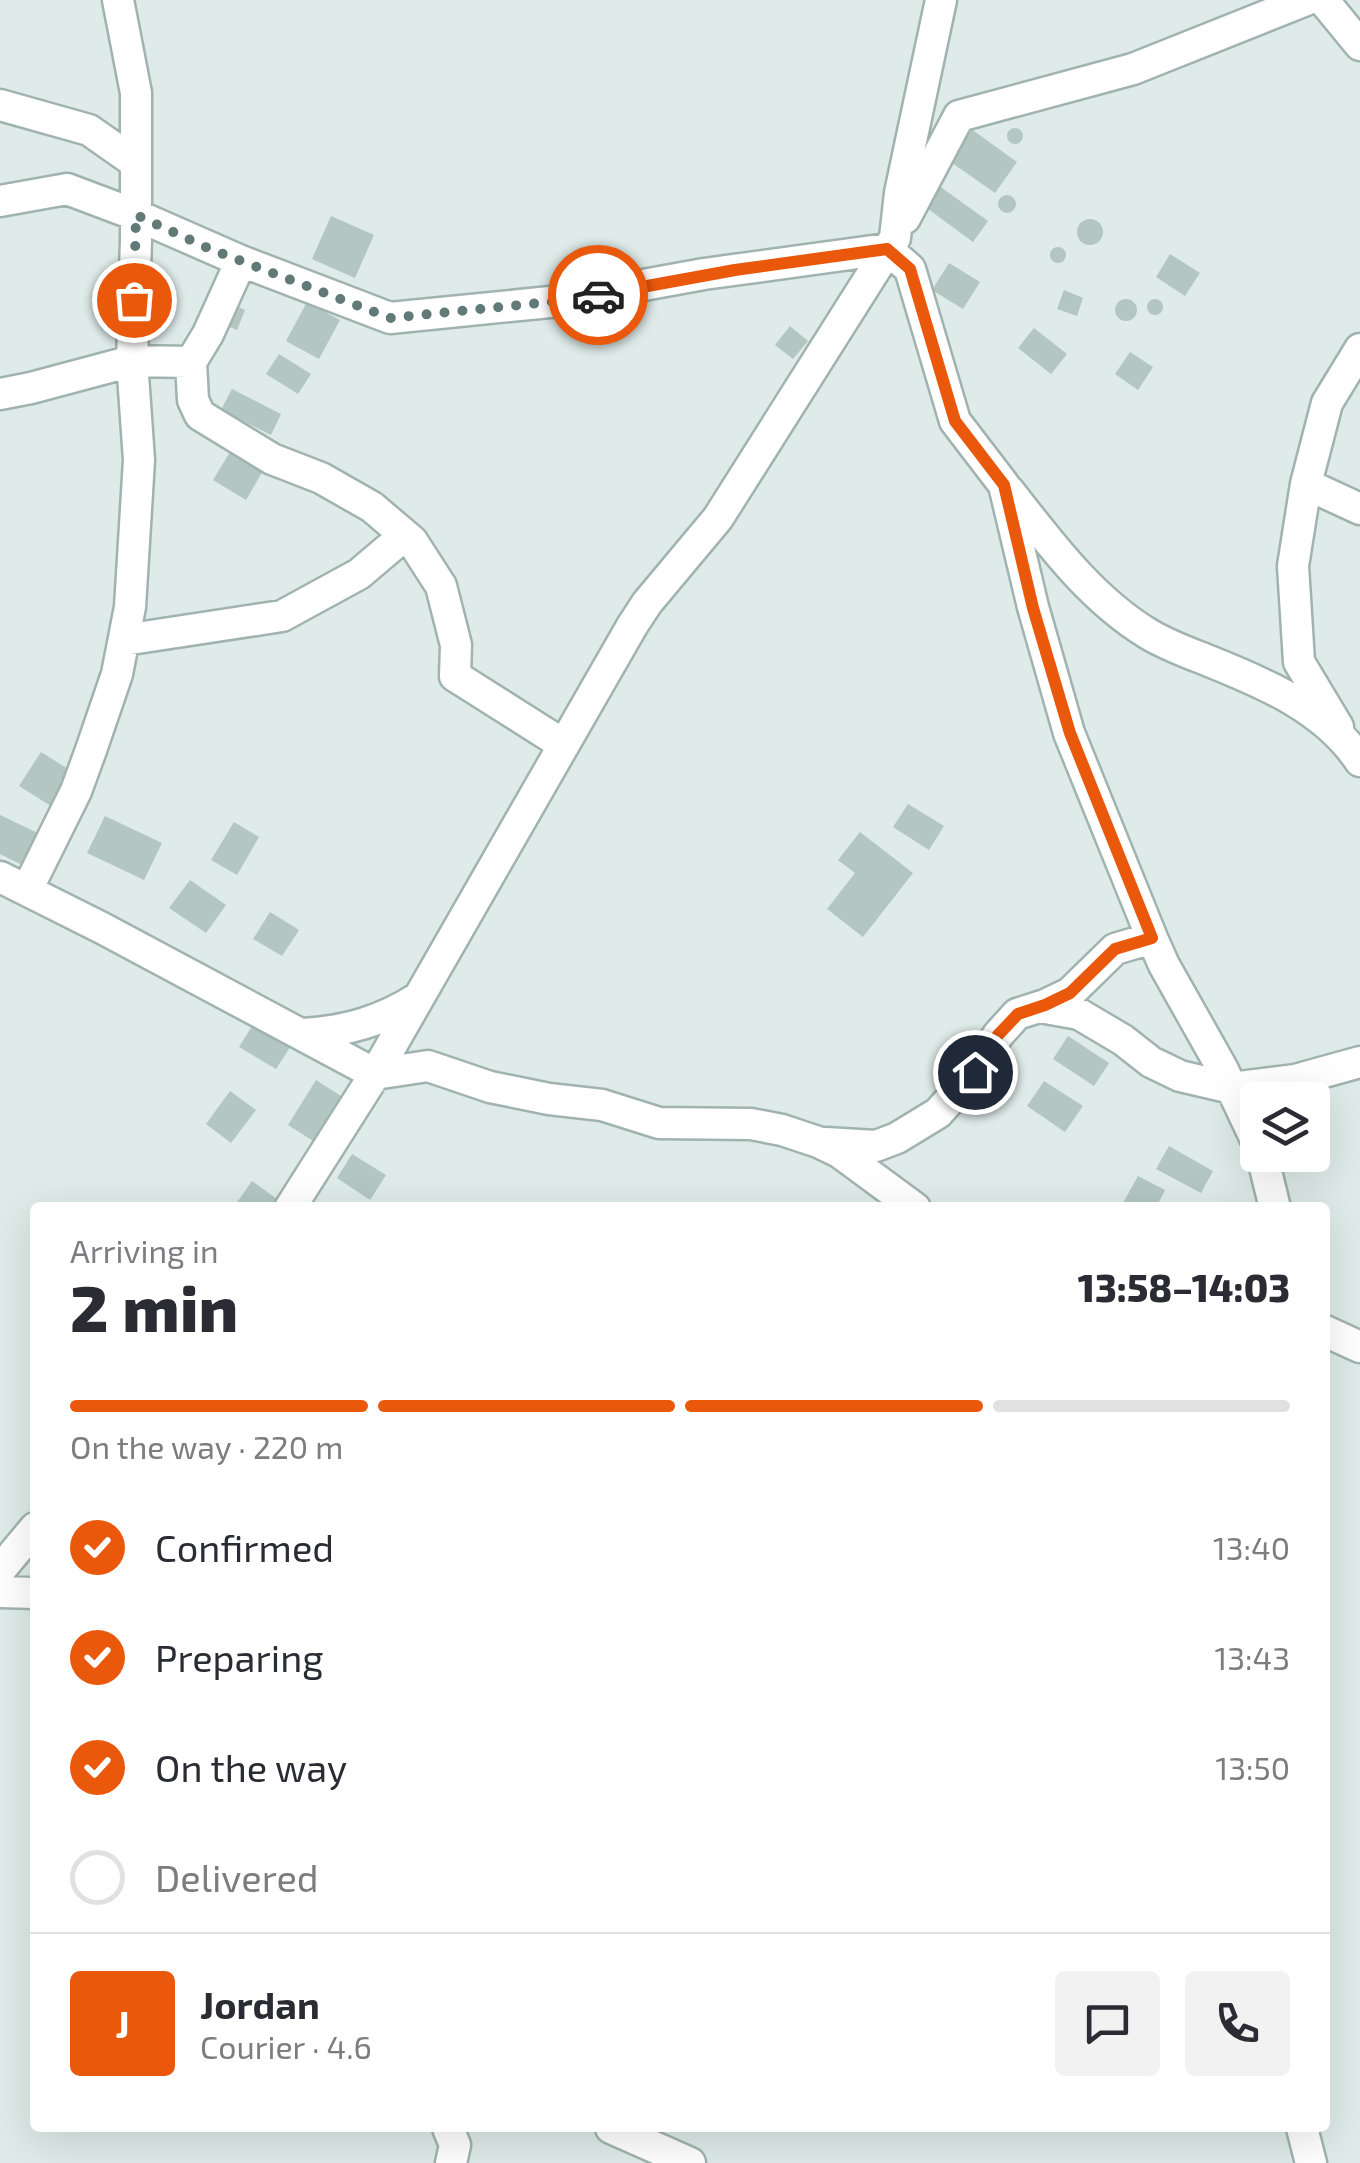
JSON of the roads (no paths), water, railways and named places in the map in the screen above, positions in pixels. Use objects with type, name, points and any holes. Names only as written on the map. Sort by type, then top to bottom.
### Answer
[{"type":"street","points":[[118,0],[136,93],[132,361],[139,460],[130,606],[117,674],[76,791],[13,884],[375,1074],[428,1066],[490,1087],[602,1105],[659,1123],[751,1124],[782,1130],[839,1152],[907,1202]]},
{"type":"street","points":[[941,0],[891,243],[910,269],[955,421],[1063,558],[1108,605],[1148,634],[1247,676],[1292,700],[1336,731],[1355,754]]},
{"type":"street","points":[[294,1202],[375,1074],[632,626],[718,518],[877,268],[959,116],[1133,70],[1306,0]]},
{"type":"street","points":[[1323,0],[1360,45]]},
{"type":"street","points":[[0,105],[89,130],[136,164]]},
{"type":"street","points":[[0,200],[66,189],[390,318],[550,302],[891,243]]},
{"type":"street","points":[[241,261],[191,362],[193,400],[200,414],[272,459],[321,478],[372,507],[412,541],[441,586],[456,645],[456,676],[564,745]]},
{"type":"street","points":[[1355,754],[1298,662],[1294,566],[1306,484],[1327,403],[1360,349]]},
{"type":"street","points":[[0,394],[132,361],[191,362]]},
{"type":"street","points":[[1306,484],[1360,509]]},
{"type":"street","points":[[1004,485],[1033,608],[1070,733],[1164,965],[1240,1107]]},
{"type":"street","points":[[124,640],[282,616],[359,574],[404,535]]},
{"type":"street","points":[[818,1142],[876,1146],[898,1138],[938,1113],[975,1072],[998,1035],[1018,1014],[1070,993],[1115,949],[1152,938]]},
{"type":"street","points":[[304,1034],[335,1032],[369,1023],[420,997]]},
{"type":"street","points":[[1040,1006],[1079,1014],[1151,1062],[1180,1076],[1231,1088],[1295,1080],[1360,1062]]},
{"type":"street","points":[[1266,1172],[1274,1202]]},
{"type":"street","points":[[1330,1333],[1360,1348]]},
{"type":"street","points":[[0,1570],[30,1534]]},
{"type":"street","points":[[0,1592],[30,1592]]},
{"type":"street","points":[[450,2132],[455,2145],[451,2163]]},
{"type":"street","points":[[620,2132],[690,2163]]},
{"type":"street","points":[[1298,2132],[1312,2163]]}]
